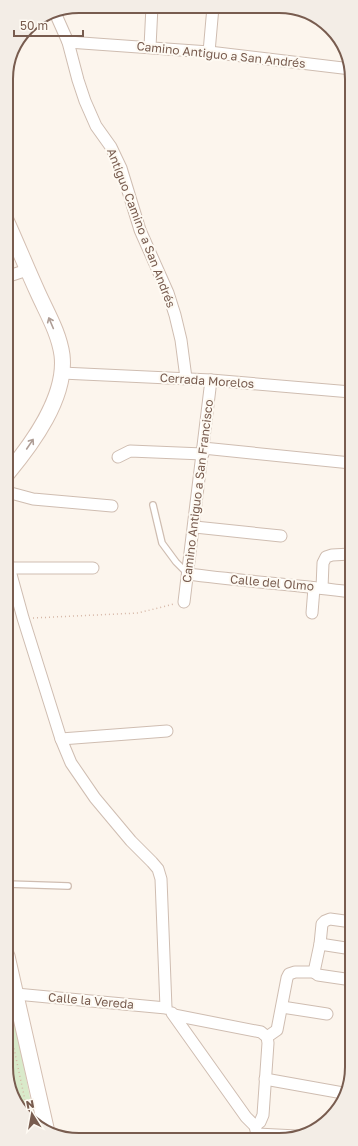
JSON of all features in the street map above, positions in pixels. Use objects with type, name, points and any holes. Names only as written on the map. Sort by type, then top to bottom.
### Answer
[{"type":"main road","points":[[13,237],[58,340],[62,356],[62,373],[58,390],[40,429],[13,467]]},
{"type":"main road","points":[[13,981],[45,1123]]},
{"type":"street","points":[[150,47],[152,13]]},
{"type":"street","points":[[209,52],[212,13]]},
{"type":"street","name":"Antiguo Camino a San Andrés","points":[[57,17],[68,42],[85,101],[96,126],[111,147],[121,168],[140,230],[168,293],[176,315],[186,378]]},
{"type":"street","name":"Camino Antiguo a San Andrés","points":[[68,42],[209,52],[344,68]]},
{"type":"street","points":[[13,275],[27,270]]},
{"type":"street","name":"Cerrada Morelos","points":[[62,373],[186,378],[345,391]]},
{"type":"street","name":"Camino Antiguo a San Francisco","points":[[184,602],[195,527],[212,380]]},
{"type":"street","points":[[118,457],[130,451],[203,451],[345,463]]},
{"type":"street","points":[[13,494],[33,499],[112,506]]},
{"type":"street","points":[[195,527],[281,536]]},
{"type":"street","name":"Calle del Olmo","points":[[188,574],[318,588],[323,563],[326,556],[345,554]]},
{"type":"street","points":[[13,564],[93,568]]},
{"type":"street","points":[[13,582],[61,739],[71,763],[96,798],[131,841],[158,869],[161,879],[170,1011],[257,1133]]},
{"type":"street","points":[[312,613],[318,588],[345,591]]},
{"type":"street","points":[[61,739],[167,731]]},
{"type":"street","points":[[314,972],[320,944],[322,924],[330,919],[345,921]]},
{"type":"street","points":[[320,944],[345,949]]},
{"type":"street","points":[[257,1133],[263,1115],[268,1043],[267,1037],[277,1030],[289,974],[295,972],[314,972],[318,975],[345,979]]},
{"type":"street","name":"Calle la Vereda","points":[[16,994],[170,1011],[261,1032],[267,1037]]},
{"type":"street","points":[[282,1007],[327,1014]]},
{"type":"street","points":[[265,1079],[340,1092]]},
{"type":"lane","points":[[153,506],[162,543],[176,562],[188,574]]},
{"type":"lane","points":[[13,884],[68,886]]},
{"type":"path","points":[[23,618],[138,613],[184,602]]},
{"type":"path","points":[[13,1041],[26,1106]]},
{"type":"green space","points":[[13,1011],[33,1115],[22,1100],[14,1080]]}]
